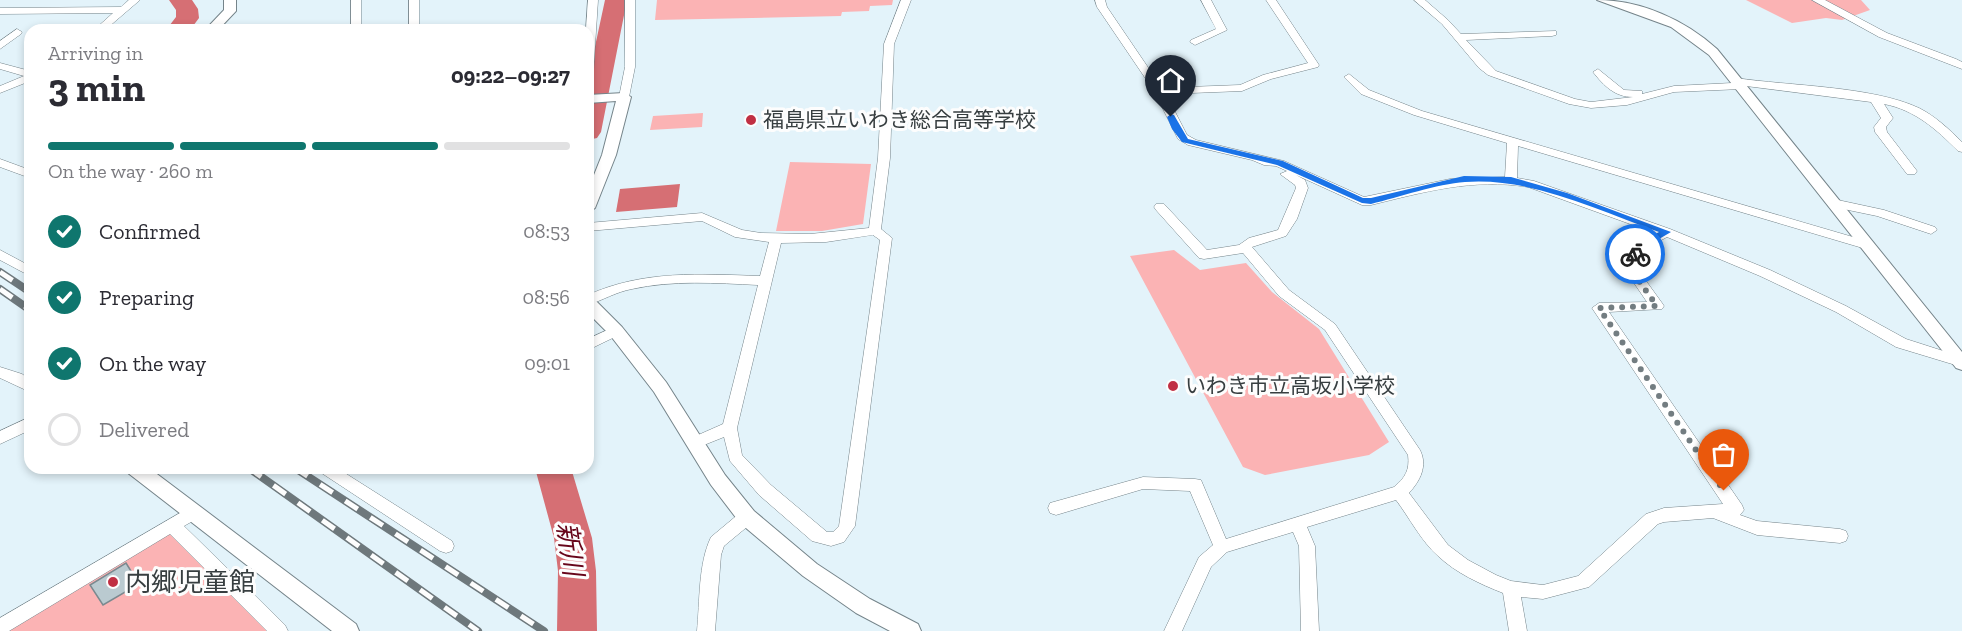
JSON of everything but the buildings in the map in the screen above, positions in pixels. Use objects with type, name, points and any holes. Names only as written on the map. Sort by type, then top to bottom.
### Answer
[{"type":"street","points":[[106,24],[135,0]]},
{"type":"street","points":[[217,24],[230,11],[230,0]]},
{"type":"street","points":[[356,0],[356,24]]},
{"type":"street","points":[[414,0],[414,24]]},
{"type":"street","points":[[591,24],[593,0]]},
{"type":"street","points":[[594,193],[609,155],[619,97],[630,67],[630,0]]},
{"type":"street","points":[[875,231],[884,158],[889,44],[906,0]]},
{"type":"street","points":[[1100,0],[1102,7],[1159,91],[1176,129],[1185,141],[1280,163],[1362,201],[1371,201],[1464,179],[1511,180],[1564,195],[1666,232],[1765,273],[1840,309],[1901,343],[1961,363]]},
{"type":"street","points":[[1195,42],[1222,30],[1206,0]]},
{"type":"street","points":[[1159,91],[1192,88],[1242,88],[1267,77],[1314,65],[1271,0]]},
{"type":"street","points":[[1419,0],[1492,73],[1573,102],[1591,105],[1617,103],[1667,90],[1738,84],[1839,92],[1893,102],[1924,114],[1940,126],[1962,149]]},
{"type":"street","points":[[1604,0],[1647,12],[1687,31],[1713,52],[1961,363]]},
{"type":"street","points":[[1817,0],[1839,9],[1882,35],[1930,51],[1962,66]]},
{"type":"street","points":[[0,11],[124,9]]},
{"type":"street","points":[[0,46],[17,32]]},
{"type":"street","points":[[1458,37],[1552,33]]},
{"type":"street","points":[[0,66],[24,73]]},
{"type":"street","points":[[1598,72],[1617,92],[1623,94],[1660,87],[1667,90]]},
{"type":"street","points":[[1348,77],[1365,92],[1418,113],[1866,245]]},
{"type":"street","points":[[0,90],[24,78]]},
{"type":"street","points":[[594,99],[619,97]]},
{"type":"street","points":[[1875,99],[1887,118],[1879,129],[1911,171]]},
{"type":"street","points":[[1511,180],[1512,141]]},
{"type":"street","points":[[1246,248],[1245,245],[1250,240],[1276,236],[1284,231],[1302,188],[1301,183],[1256,157]]},
{"type":"street","points":[[0,163],[24,172]]},
{"type":"street","points":[[1833,203],[1880,213],[1931,230]]},
{"type":"street","points":[[1160,207],[1204,255],[1246,248]]},
{"type":"street","points":[[594,226],[702,217],[712,219],[743,235],[811,240],[875,231],[886,238],[847,526],[843,534],[835,540],[826,540],[818,536],[765,490],[735,457],[730,428],[776,238]]},
{"type":"street","points":[[1399,492],[1443,550],[1462,565],[1491,581],[1511,588],[1543,591],[1583,582],[1652,519],[1664,515],[1736,510],[1599,308],[1657,306],[1629,267],[1638,247],[1666,232]]},
{"type":"street","points":[[1173,631],[1205,562],[1222,547],[1399,492],[1409,484],[1416,472],[1414,454],[1330,327],[1284,293],[1246,248]]},
{"type":"street","points":[[0,254],[24,268]]},
{"type":"street","points":[[594,297],[600,293],[665,279],[766,281]]},
{"type":"street","points":[[594,310],[610,334],[660,387],[718,480],[747,517],[810,570],[863,606],[910,631]]},
{"type":"street","points":[[594,342],[610,334]]},
{"type":"street","points":[[0,372],[24,383]]},
{"type":"street","points":[[0,438],[24,426]]},
{"type":"street","points":[[694,443],[730,428]]},
{"type":"street","points":[[143,474],[348,631]]},
{"type":"street","points":[[334,474],[446,546]]},
{"type":"street","points":[[1056,508],[1143,483],[1195,485],[1222,547]]},
{"type":"street","points":[[1713,511],[1757,528],[1840,536]]},
{"type":"street","points":[[0,627],[192,513]]},
{"type":"street","points":[[706,631],[713,555],[717,542],[747,517]]},
{"type":"street","points":[[1297,523],[1307,546],[1310,631]]},
{"type":"street","points":[[172,525],[279,631]]},
{"type":"street","points":[[1511,588],[1518,631]]},
{"type":"shaded area","points":[[657,0],[893,0],[892,5],[870,6],[869,11],[842,12],[841,16],[655,20]]},
{"type":"shaded area","points":[[1746,0],[1861,0],[1870,10],[1842,20],[1826,18],[1792,23]]},
{"type":"shaded area","points":[[703,113],[702,127],[650,130],[653,116]]},
{"type":"shaded area","points":[[790,162],[871,164],[863,224],[822,231],[776,231]]},
{"type":"shaded area","points":[[680,184],[677,207],[616,212],[620,189]]},
{"type":"shaded area","points":[[1174,250],[1200,270],[1246,263],[1272,292],[1319,329],[1389,442],[1369,455],[1265,475],[1243,467],[1130,256]]},
{"type":"shaded area","points":[[172,525],[279,631],[0,631],[0,627]]},
{"type":"waterway","name":"新川","points":[[180,0],[187,9],[188,18],[183,24]]},
{"type":"waterway","points":[[594,106],[616,0]]},
{"type":"waterway","name":"新川","points":[[555,474],[573,538],[577,571],[577,631]]},
{"type":"railway","points":[[0,272],[24,288]]},
{"type":"railway","points":[[0,289],[24,306]]},
{"type":"railway","points":[[257,474],[478,631]]},
{"type":"railway","points":[[304,474],[544,631]]},
{"type":"way so far","points":[[1635,254],[1629,267],[1657,306],[1599,308],[1724,491]]},
{"type":"place","name":"福島県立いわき総合高等学校","points":[[751,120]]},
{"type":"place","name":"いわき市立高坂小学校","points":[[1173,386]]},
{"type":"place","name":"内郷児童館","points":[[113,582]]},
{"type":"route","points":[[1171,117],[1185,141],[1280,163],[1362,201],[1371,201],[1464,179],[1511,180],[1564,195],[1666,232],[1638,247],[1635,254]]}]
